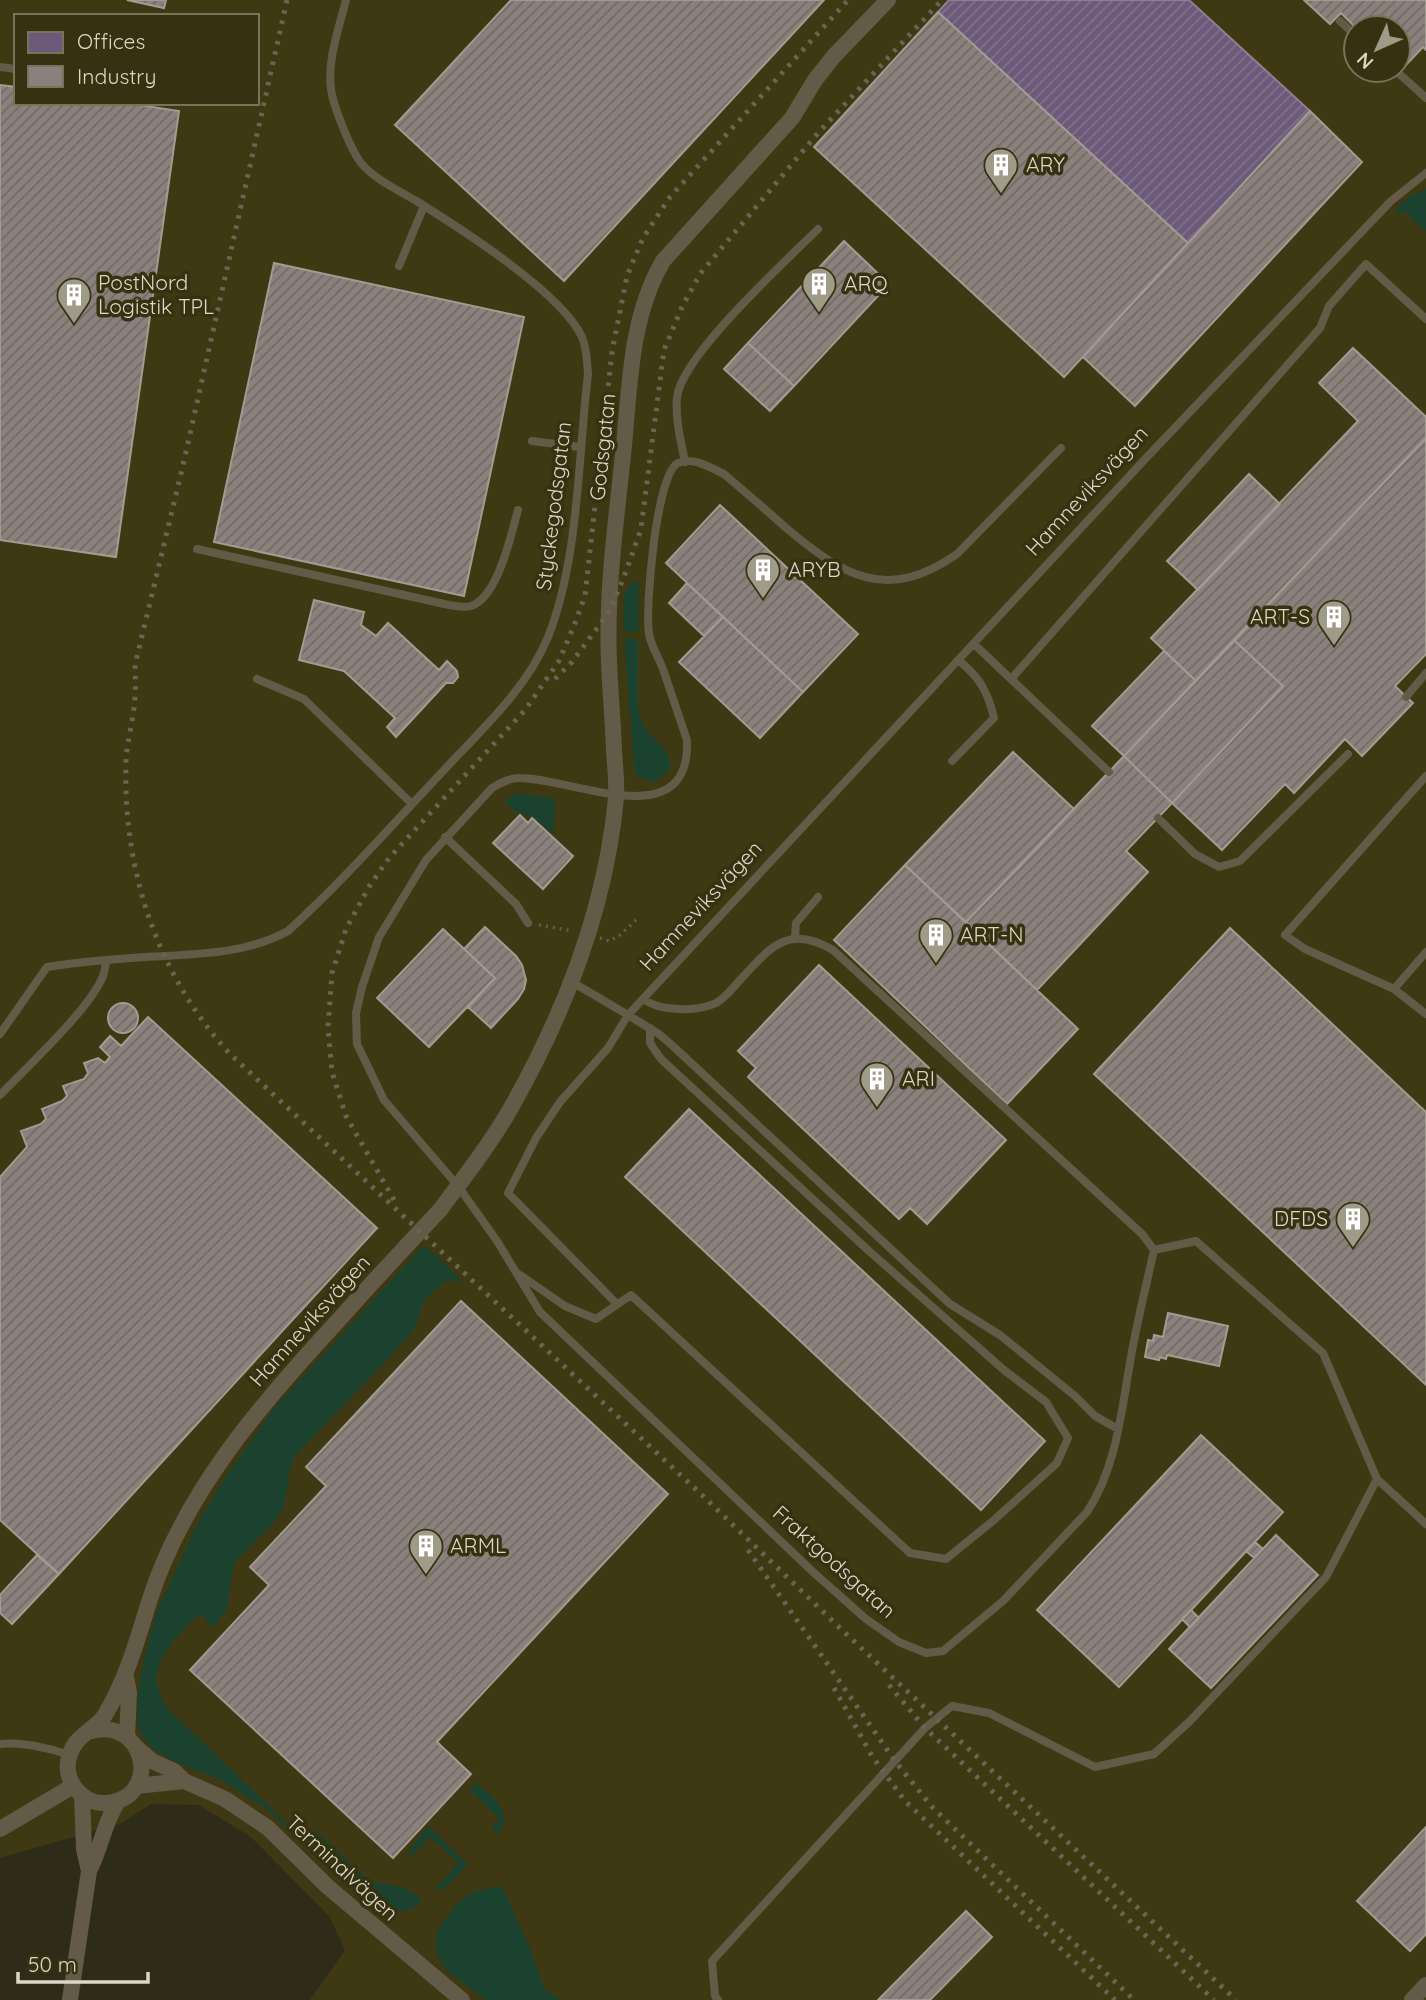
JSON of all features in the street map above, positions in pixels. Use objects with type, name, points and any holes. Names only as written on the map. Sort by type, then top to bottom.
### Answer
[{"type":"street","name":"Godsgatan","points":[[572,982],[606,859],[616,796],[608,612],[635,338],[648,290],[663,261],[792,118],[815,80],[834,56],[888,0]]},
{"type":"street","name":"Hamneviksvägen","points":[[91,1731],[103,1717],[125,1677],[162,1566],[192,1508],[225,1454],[286,1376],[440,1210],[458,1186],[512,1106],[572,982]]},
{"type":"street","name":"Hamneviksvägen","points":[[125,1677],[129,1693],[132,1742]]},
{"type":"street","points":[[71,2000],[89,1871],[96,1858],[108,1817],[118,1801],[136,1786],[142,1766],[132,1742],[110,1730],[91,1731],[75,1743],[67,1767],[77,1791],[89,1871]]},
{"type":"street","name":"Terminalvägen","points":[[132,1742],[152,1761],[174,1771],[184,1781],[225,1799],[268,1828],[327,1887],[462,2000]]},
{"type":"street","name":"Terminalvägen","points":[[136,1786],[184,1781]]},
{"type":"street","points":[[77,1791],[100,1803],[118,1801]]},
{"type":"street","points":[[0,1829],[77,1791]]},
{"type":"street","points":[[1412,2000],[1426,1985]]},
{"type":"lane","name":"Styckegodsgatan","points":[[0,1034],[47,967],[222,952],[254,947],[288,931],[412,804],[515,692],[548,638],[565,579],[570,546],[588,374],[581,336],[549,296],[499,256],[380,179],[361,163],[338,115],[331,90],[330,65],[346,0]]},
{"type":"lane","points":[[1410,84],[1426,98]]},
{"type":"lane","name":"Hamneviksvägen","points":[[617,1304],[508,1193],[542,1128],[560,1102],[608,1048],[628,1016],[643,999],[958,660],[1373,220],[1400,193],[1426,173]]},
{"type":"lane","points":[[399,266],[424,206]]},
{"type":"lane","points":[[818,229],[709,341],[688,370],[677,396],[679,430],[685,462],[703,464],[724,474],[828,562],[854,575],[880,580],[915,577],[940,567],[957,554],[1061,448]]},
{"type":"lane","points":[[1012,678],[1320,328],[1329,306],[1366,264],[1426,319]]},
{"type":"lane","points":[[532,441],[580,447]]},
{"type":"lane","name":"Fraktgodsgatan","points":[[685,462],[672,468],[665,486],[648,585],[649,634],[687,740],[684,771],[666,788],[637,797],[616,796],[534,779],[516,778],[492,788],[445,837],[426,860],[379,937],[362,987],[356,1013],[357,1044],[384,1100],[458,1186],[497,1241],[540,1312],[866,1619],[900,1642],[926,1653],[943,1651],[1003,1601],[1087,1512],[1104,1484],[1118,1429],[1153,1250]]},
{"type":"lane","points":[[197,549],[468,607],[479,602],[491,587],[507,551],[518,510]]},
{"type":"lane","points":[[974,643],[1109,772]]},
{"type":"lane","points":[[953,761],[993,718],[990,703],[975,673],[958,660]]},
{"type":"lane","points":[[1406,696],[1426,673]]},
{"type":"lane","points":[[257,679],[304,699],[412,804]]},
{"type":"lane","points":[[1158,818],[1195,854],[1219,867],[1240,861],[1348,754]]},
{"type":"lane","points":[[1426,776],[1285,935],[1305,949],[1394,989],[1426,1014]]},
{"type":"lane","points":[[445,837],[516,904],[528,923]]},
{"type":"lane","points":[[794,937],[796,923],[818,897]]},
{"type":"lane","points":[[643,999],[656,1007],[685,1009],[715,1004],[726,996],[770,948],[794,937],[817,941],[833,950],[1131,1225],[1153,1250],[1196,1241],[1323,1353],[1377,1479],[1426,1524]]},
{"type":"lane","points":[[1394,989],[1426,952]]},
{"type":"lane","points":[[0,1095],[66,1027],[91,996],[103,976],[107,960]]},
{"type":"lane","points":[[572,982],[650,1028],[674,1047],[950,1304],[1000,1335],[1075,1396],[1095,1416],[1118,1429]]},
{"type":"lane","points":[[514,1271],[565,1306],[596,1319],[631,1295],[910,1553],[946,1559],[1057,1463],[1068,1437],[1046,1402],[1004,1370],[869,1251],[661,1059],[650,1043],[650,1028]]},
{"type":"lane","points":[[718,2000],[715,1996],[712,1961],[925,1728],[952,1706],[989,1713],[1096,1767],[1154,1754],[1190,1721],[1326,1577],[1377,1479]]},
{"type":"lane","points":[[0,1744],[44,1747],[69,1755]]},
{"type":"path","points":[[528,923],[609,941],[619,936],[636,920]]},
{"type":"shaded area","points":[[0,0],[1426,0],[1426,2000],[310,2000],[345,1950],[329,1916],[251,1837],[199,1805],[151,1804],[122,1823],[0,1858]]},
{"type":"green space","points":[[1426,189],[1425,231],[1403,210],[1398,215],[1394,211],[1410,196]]},
{"type":"green space","points":[[634,580],[639,583],[638,633],[623,631],[624,593]]},
{"type":"green space","points":[[632,638],[638,641],[638,706],[645,727],[668,755],[670,762],[664,775],[653,782],[635,775],[624,639]]},
{"type":"green space","points":[[518,793],[556,799],[553,835],[532,816],[529,818],[523,813],[517,813],[504,801]]},
{"type":"green space","points":[[422,1247],[427,1247],[463,1282],[445,1281],[424,1300],[415,1328],[403,1343],[295,1456],[290,1469],[284,1507],[273,1523],[234,1563],[227,1610],[213,1627],[199,1614],[170,1646],[158,1668],[160,1694],[167,1708],[306,1841],[316,1831],[370,1881],[351,1885],[338,1878],[268,1810],[221,1780],[175,1762],[154,1750],[143,1737],[137,1723],[138,1691],[158,1609],[198,1523],[223,1481],[274,1408]]},
{"type":"green space","points":[[476,1782],[495,1799],[503,1812],[503,1826],[498,1834],[491,1828],[500,1819],[471,1792],[470,1789]]},
{"type":"green space","points":[[428,1826],[468,1865],[443,1890],[437,1887],[458,1863],[430,1837],[411,1857],[407,1853]]},
{"type":"green space","points":[[377,1882],[408,1890],[422,1902],[404,1911],[382,1910],[369,1905],[352,1890],[364,1887],[367,1890]]},
{"type":"green space","points":[[502,1886],[528,1943],[543,1985],[547,1991],[562,2000],[486,2000],[446,1970],[440,1960],[436,1951],[437,1931],[455,1906],[471,1892]]},
{"type":"building: Offices","points":[[949,0],[1189,0],[1310,111],[1188,243],[938,12]]},
{"type":"building: Industry","points":[[127,0],[166,0],[164,8]]},
{"type":"building: Industry","points":[[511,0],[824,0],[564,281],[395,125]]},
{"type":"building: Industry","points":[[1304,0],[1426,0],[1426,50],[1423,47],[1412,58],[1412,14],[1341,13],[1330,24]]},
{"type":"building: Industry","name":"ARY","points":[[938,12],[1188,243],[1064,377],[814,147]]},
{"type":"building: Industry","name":"PostNord Logistik TPL","points":[[0,85],[14,87],[14,105],[139,105],[179,111],[116,557],[0,540]]},
{"type":"building: Industry","points":[[1310,111],[1362,162],[1135,406],[1083,357]]},
{"type":"building: Industry","name":"ARQ","points":[[844,241],[889,284],[794,386],[748,343]]},
{"type":"building: Industry","points":[[274,263],[524,317],[464,596],[214,542]]},
{"type":"building: Industry","points":[[748,343],[794,386],[770,411],[724,369]]},
{"type":"building: Industry","name":"ART-S","points":[[1353,348],[1426,417],[1426,438],[1196,681],[1151,638],[1358,421],[1319,383]]},
{"type":"building: Industry","name":"ART-S","points":[[1426,438],[1426,654],[1395,686],[1413,703],[1362,756],[1345,739],[1294,793],[1285,784],[1222,850],[1172,803],[1283,686],[1234,640]]},
{"type":"building: Industry","name":"ART-S","points":[[1249,474],[1280,504],[1198,590],[1167,561]]},
{"type":"building: Industry","name":"ARYB","points":[[720,505],[858,634],[803,692],[666,563]]},
{"type":"building: Industry","points":[[687,583],[723,617],[704,636],[669,603]]},
{"type":"building: Industry","points":[[314,600],[364,612],[361,625],[376,636],[388,623],[439,670],[447,661],[457,671],[458,677],[453,683],[446,683],[396,737],[387,727],[395,718],[344,671],[299,660]]},
{"type":"building: Industry","points":[[723,617],[803,692],[760,738],[679,662]]},
{"type":"building: Industry","name":"ART-S","points":[[1234,640],[1283,686],[1172,803],[1124,756]]},
{"type":"building: Industry","points":[[1164,651],[1196,681],[1124,756],[1092,726]]},
{"type":"building: Industry","name":"ART-N","points":[[1013,752],[1074,809],[966,922],[905,865]]},
{"type":"building: Industry","name":"ART-N","points":[[1124,756],[1172,803],[1126,851],[1148,872],[1037,990],[966,922]]},
{"type":"building: Industry","points":[[520,815],[528,823],[532,818],[573,856],[543,889],[493,843]]},
{"type":"building: Industry","name":"ART-N","points":[[905,865],[1078,1029],[1007,1104],[834,940]]},
{"type":"building: Industry","points":[[485,927],[516,956],[526,980],[518,999],[491,1028],[468,1007],[495,978],[464,949]]},
{"type":"building: Industry","name":"DFDS","points":[[1230,928],[1426,1112],[1426,1385],[1094,1074]]},
{"type":"building: Industry","points":[[443,929],[495,978],[429,1047],[377,998]]},
{"type":"building: Industry","name":"ARI","points":[[819,965],[1006,1140],[927,1224],[910,1208],[899,1219],[748,1077],[756,1068],[738,1051]]},
{"type":"building: Industry","points":[[123,1003],[134,1007],[138,1018],[134,1029],[123,1033],[112,1029],[108,1018],[112,1007]]},
{"type":"building: Industry","points":[[148,1017],[377,1228],[59,1574],[0,1520],[0,1177],[27,1147],[21,1131],[41,1124],[46,1119],[42,1109],[62,1101],[67,1096],[63,1086],[84,1079],[88,1073],[84,1063],[98,1058],[105,1063],[110,1057],[100,1047],[110,1036],[121,1046]]},
{"type":"building: Industry","points":[[689,1109],[1045,1441],[981,1510],[625,1177]]},
{"type":"building: Industry","name":"ARML","points":[[461,1301],[668,1494],[437,1742],[471,1774],[393,1858],[190,1670],[269,1585],[250,1567],[326,1486],[306,1467]]},
{"type":"building: Industry","points":[[1168,1313],[1228,1326],[1219,1366],[1167,1355],[1166,1359],[1160,1357],[1159,1360],[1145,1357],[1148,1340],[1153,1341],[1154,1335],[1163,1337]]},
{"type":"building: Industry","points":[[1201,1435],[1283,1512],[1119,1687],[1037,1610]]},
{"type":"building: Industry","points":[[1276,1535],[1318,1575],[1211,1688],[1169,1649]]},
{"type":"building: Industry","points":[[1255,1542],[1263,1549],[1254,1558],[1246,1551]]},
{"type":"building: Industry","points":[[37,1555],[59,1574],[12,1624],[0,1613],[0,1595]]},
{"type":"building: Industry","points":[[1191,1610],[1199,1618],[1190,1627],[1182,1619]]},
{"type":"building: Industry","points":[[1426,1827],[1426,1934],[1410,1951],[1357,1901]]},
{"type":"building: Industry","points":[[966,1911],[992,1937],[930,2000],[878,2000]]},
{"type":"railway","points":[[287,0],[184,461],[135,665],[134,706],[126,756],[131,844],[150,920],[165,956],[183,991],[230,1054],[1236,2000]]},
{"type":"railway","points":[[394,1200],[346,1116],[332,1072],[328,1027],[332,973],[346,929],[370,885],[389,858],[525,710],[559,661],[585,596],[612,352],[627,276],[643,238],[670,197],[848,0]]},
{"type":"railway","points":[[555,679],[572,662],[609,612],[624,577],[641,529],[664,350],[682,307],[700,274],[818,133],[942,0]]},
{"type":"railway","points":[[748,1550],[895,1761],[932,1807],[1134,2000]]},
{"type":"railway","points":[[889,1685],[925,1728],[1214,2000]]},
{"type":"railway","points":[[834,1688],[872,1756],[905,1801],[1115,2000]]},
{"type":"place","name":"ARY","points":[[1001,195]]},
{"type":"place","name":"ARQ","points":[[819,314]]},
{"type":"place","name":"PostNord Logistik TPL","points":[[74,325]]},
{"type":"place","name":"ARYB","points":[[763,600]]},
{"type":"place","name":"ART-S","points":[[1334,647]]},
{"type":"place","name":"ART-N","points":[[936,965]]},
{"type":"place","name":"ARI","points":[[877,1109]]},
{"type":"place","name":"DFDS","points":[[1353,1249]]},
{"type":"place","name":"ARML","points":[[426,1576]]}]
